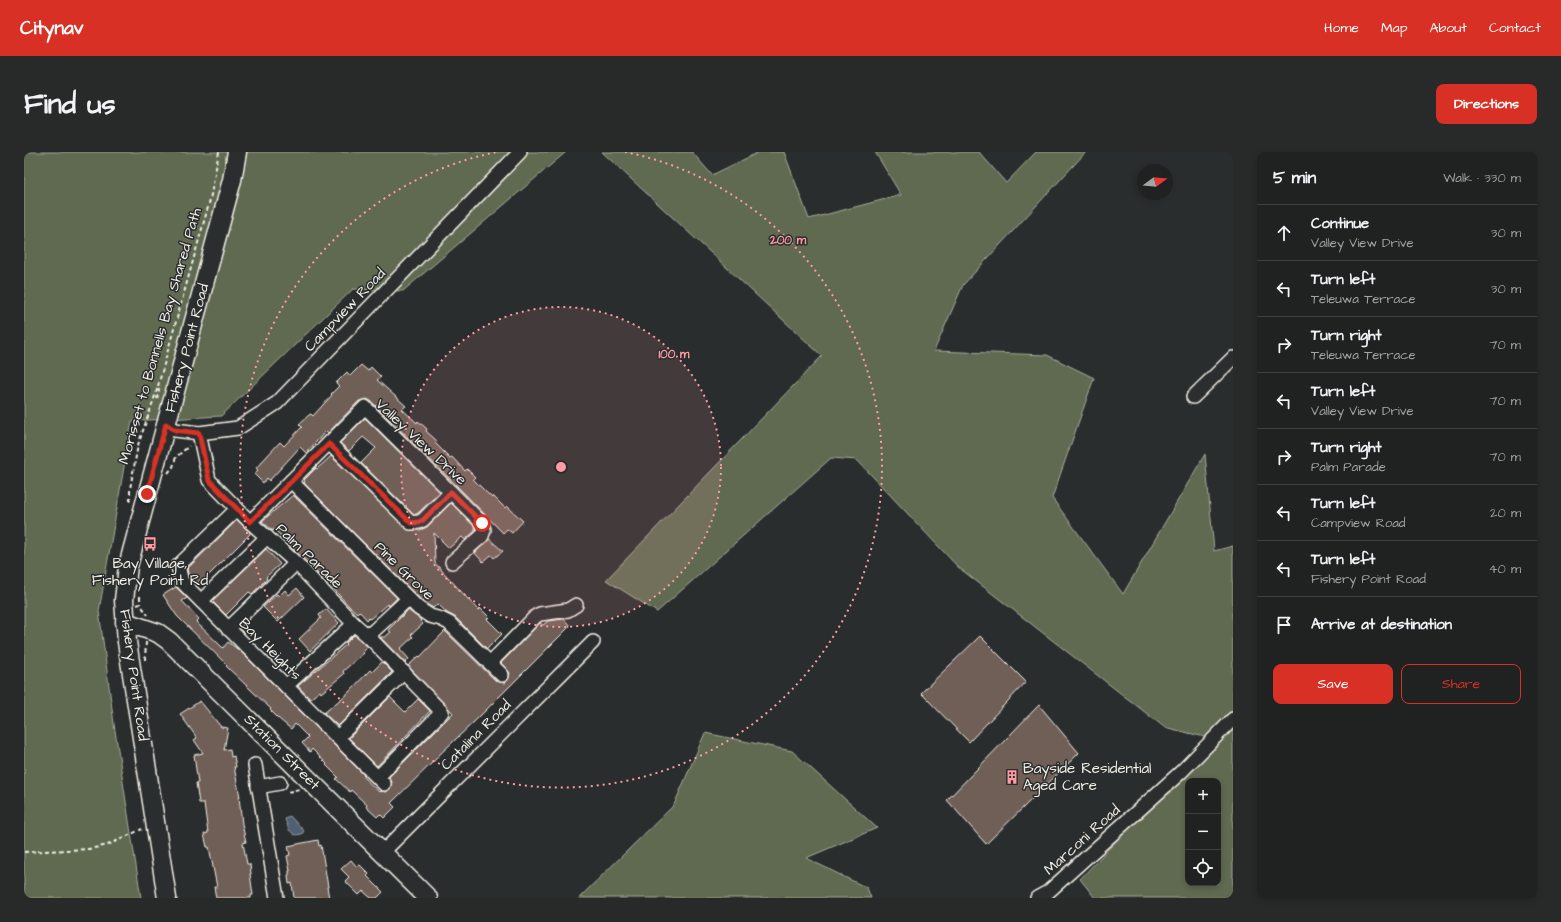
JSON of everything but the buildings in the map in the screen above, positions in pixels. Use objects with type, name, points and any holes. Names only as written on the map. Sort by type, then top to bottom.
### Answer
[{"type":"main road","name":"Fishery Point Road","points":[[167,898],[125,622],[124,600],[128,566],[232,180],[237,152]]},
{"type":"main road","name":"Station Street","points":[[125,622],[158,633],[169,640],[428,898]]},
{"type":"street","name":"Campview Road","points":[[166,424],[175,430],[199,433],[238,428],[277,403],[520,152]]},
{"type":"street","points":[[1193,397],[1233,358]]},
{"type":"street","name":"Valley View Drive","points":[[250,522],[365,407],[482,523],[484,530],[482,536],[452,562]]},
{"type":"street","name":"Palm Parade","points":[[199,433],[209,480],[250,522],[296,563],[354,624],[368,636],[442,712],[381,781]]},
{"type":"street","points":[[329,444],[411,523],[423,520],[451,492]]},
{"type":"street","name":"Pine Grove","points":[[291,481],[408,599],[430,616],[449,623],[502,675]]},
{"type":"street","name":"Bay Heights","points":[[237,509],[178,566],[182,582],[228,630],[381,781]]},
{"type":"street","points":[[201,602],[267,537]]},
{"type":"street","points":[[228,630],[296,563]]},
{"type":"street","points":[[368,636],[408,599]]},
{"type":"street","points":[[490,663],[536,616],[540,614],[568,610],[576,605]]},
{"type":"street","points":[[286,686],[354,624]]},
{"type":"street","name":"Catalina Road","points":[[383,852],[593,642]]},
{"type":"street","points":[[338,737],[404,672]]},
{"type":"street","name":"Marconi Road","points":[[1048,897],[1181,772],[1233,719]]},
{"type":"street","points":[[255,765],[277,898]]},
{"type":"street","points":[[258,787],[283,788]]},
{"type":"path","name":"Morisset to Bonnells Bay Shared Path","points":[[130,503],[130,489],[138,445],[156,392],[210,200],[219,152]]},
{"type":"path","points":[[165,479],[173,467],[176,457],[190,445]]},
{"type":"path","points":[[140,594],[140,604]]},
{"type":"path","points":[[283,788],[299,789]]},
{"type":"path","points":[[24,852],[89,850],[108,845],[155,823]]},
{"type":"green space","points":[[24,152],[566,152],[403,291],[353,289],[221,416],[132,421],[99,611],[114,724],[141,898],[24,898]]},
{"type":"green space","points":[[602,152],[692,152],[712,175],[759,152],[784,152],[809,219],[901,195],[875,152],[979,152],[1006,183],[1036,152],[1086,152],[963,285],[934,351],[1047,355],[1094,378],[1052,498],[1123,594],[1205,454],[1214,551],[1233,546],[1233,898],[1095,898],[1080,879],[1213,739],[1164,727],[958,567],[857,460],[831,458],[657,612],[606,580],[822,356]]},
{"type":"green space","points":[[705,733],[792,751],[877,828],[806,858],[867,888],[871,898],[579,898],[674,805]]},
{"type":"water","points":[[290,816],[304,831],[302,834],[295,835],[289,830],[285,819]]},
{"type":"place","name":"Bay Village, Fishery Point Rd","points":[[150,544]]},
{"type":"place","name":"Bayside Residential Aged Care","points":[[1012,777]]},
{"type":"route","points":[[147,494],[166,424],[175,430],[199,433],[209,480],[250,522],[329,444],[411,523],[416,523],[423,520],[451,492],[482,523]]}]
